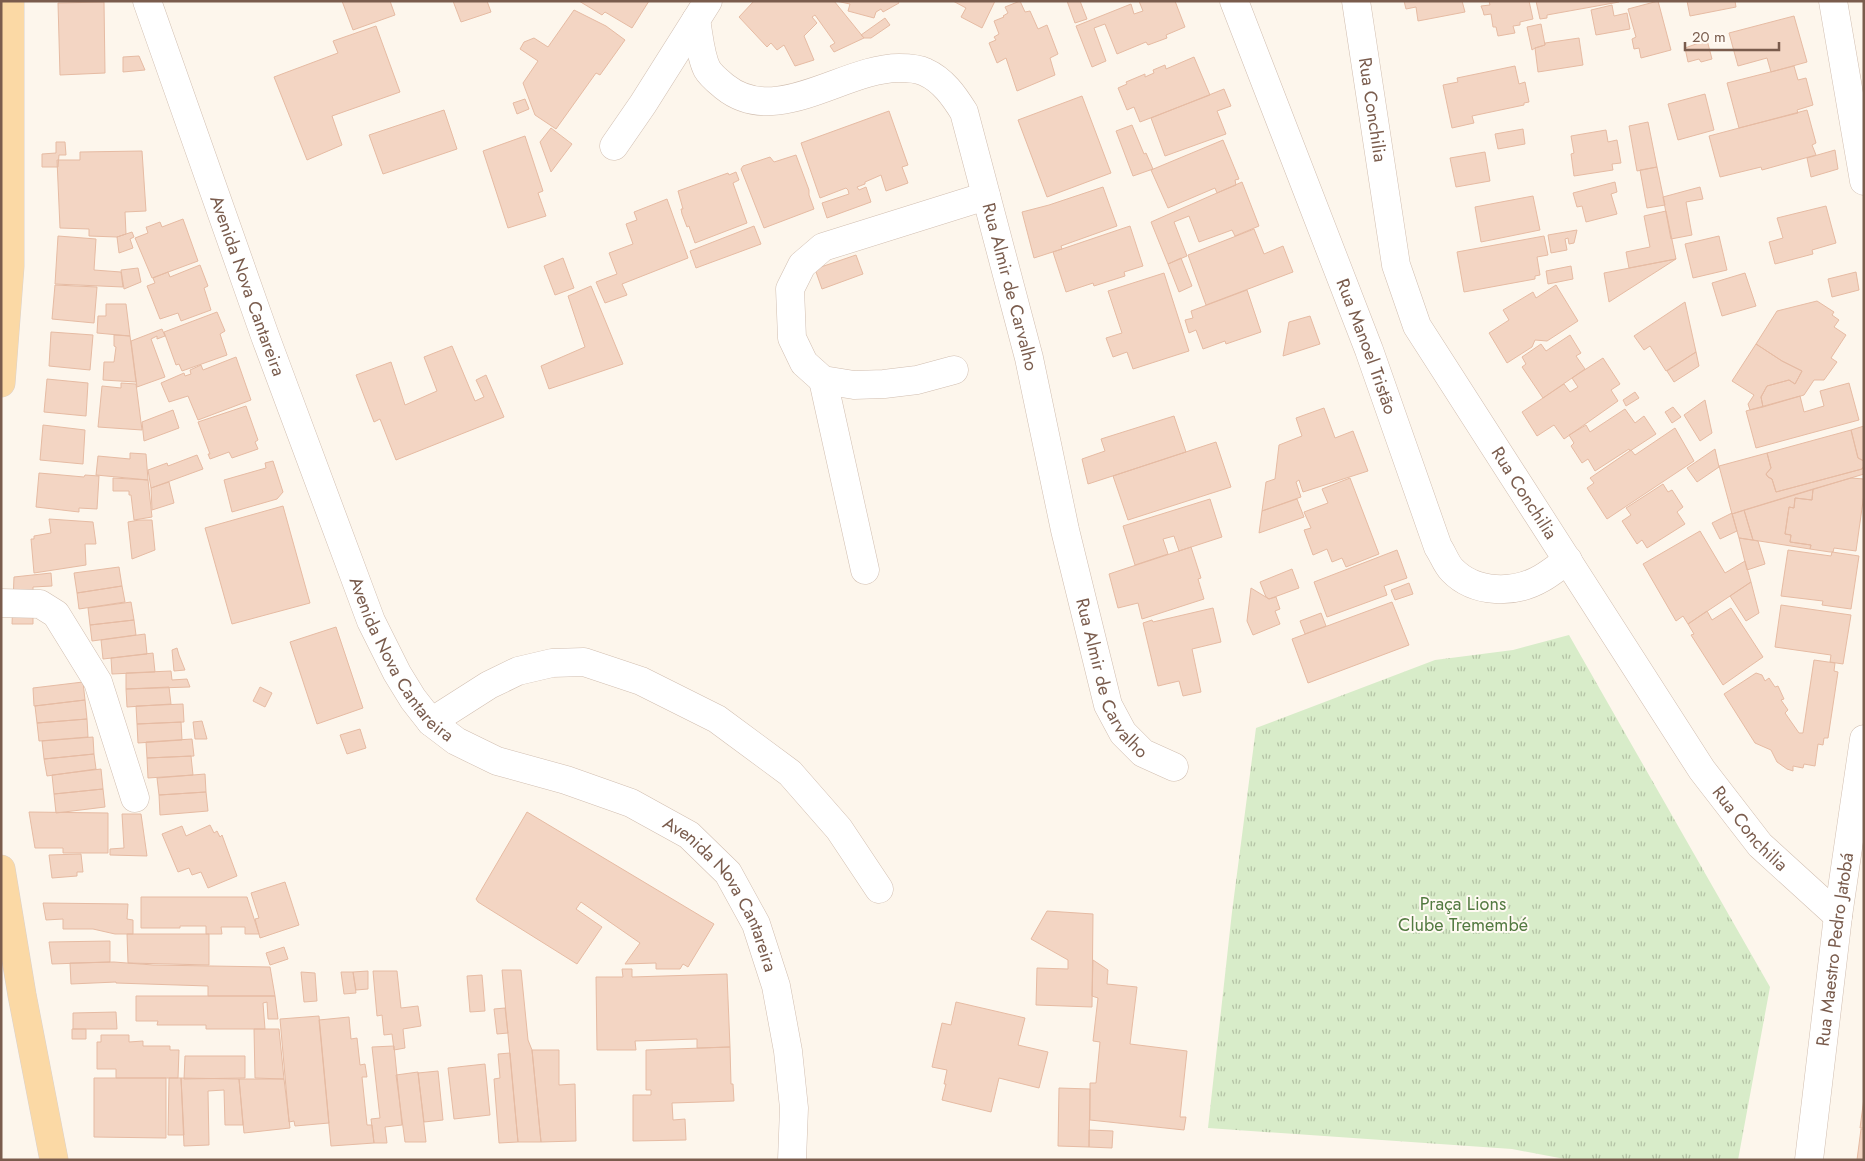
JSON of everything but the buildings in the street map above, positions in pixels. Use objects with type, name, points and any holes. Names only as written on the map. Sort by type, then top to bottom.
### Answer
[{"type":"main road","points":[[1,383],[10,266],[6,131],[10,1]]},
{"type":"main road","points":[[1,869],[22,995],[54,1160]]},
{"type":"street","name":"Avenida Nova Cantareira","points":[[147,1],[265,336],[371,621],[397,673],[413,699],[431,722],[456,741],[497,761],[566,780],[631,803],[689,835],[728,873],[756,924],[776,986],[788,1051],[794,1108],[792,1160]]},
{"type":"street","name":"Rua Manoel Tristão","points":[[1234,1],[1369,350],[1438,547],[1452,570],[1472,584],[1496,590],[1523,587],[1542,578],[1568,560]]},
{"type":"street","name":"Rua Conchilia","points":[[1356,1],[1396,265],[1417,326],[1702,770],[1760,845],[1838,916]]},
{"type":"street","points":[[1833,1],[1864,181]]},
{"type":"street","points":[[614,146],[702,11]]},
{"type":"street","name":"Rua Almir de Carvalho","points":[[702,11],[707,68],[716,80],[735,95],[760,101],[792,99],[865,72],[884,68],[908,68],[924,71],[941,82],[953,95],[964,112],[1029,358],[1065,530],[1108,705],[1123,733],[1143,752],[1174,767]]},
{"type":"street","points":[[954,370],[917,380],[884,384],[854,385],[823,380],[804,363],[792,338],[790,289],[802,265],[823,247],[986,196]]},
{"type":"street","points":[[823,380],[865,570]]},
{"type":"street","points":[[1,603],[40,604],[56,614],[98,682],[136,798]]},
{"type":"street","points":[[431,722],[489,685],[518,671],[552,663],[584,662],[640,681],[717,718],[790,773],[839,829],[879,889]]},
{"type":"street","name":"Rua Maestro Pedro Jatobá","points":[[1809,1160],[1838,916],[1864,739]]},
{"type":"green space","name":"Praça Lions Clube Tremembé","points":[[1569,635],[1770,987],[1738,1160],[1570,1160],[1512,1149],[1208,1128],[1232,912],[1256,728],[1435,660],[1513,650]]}]
